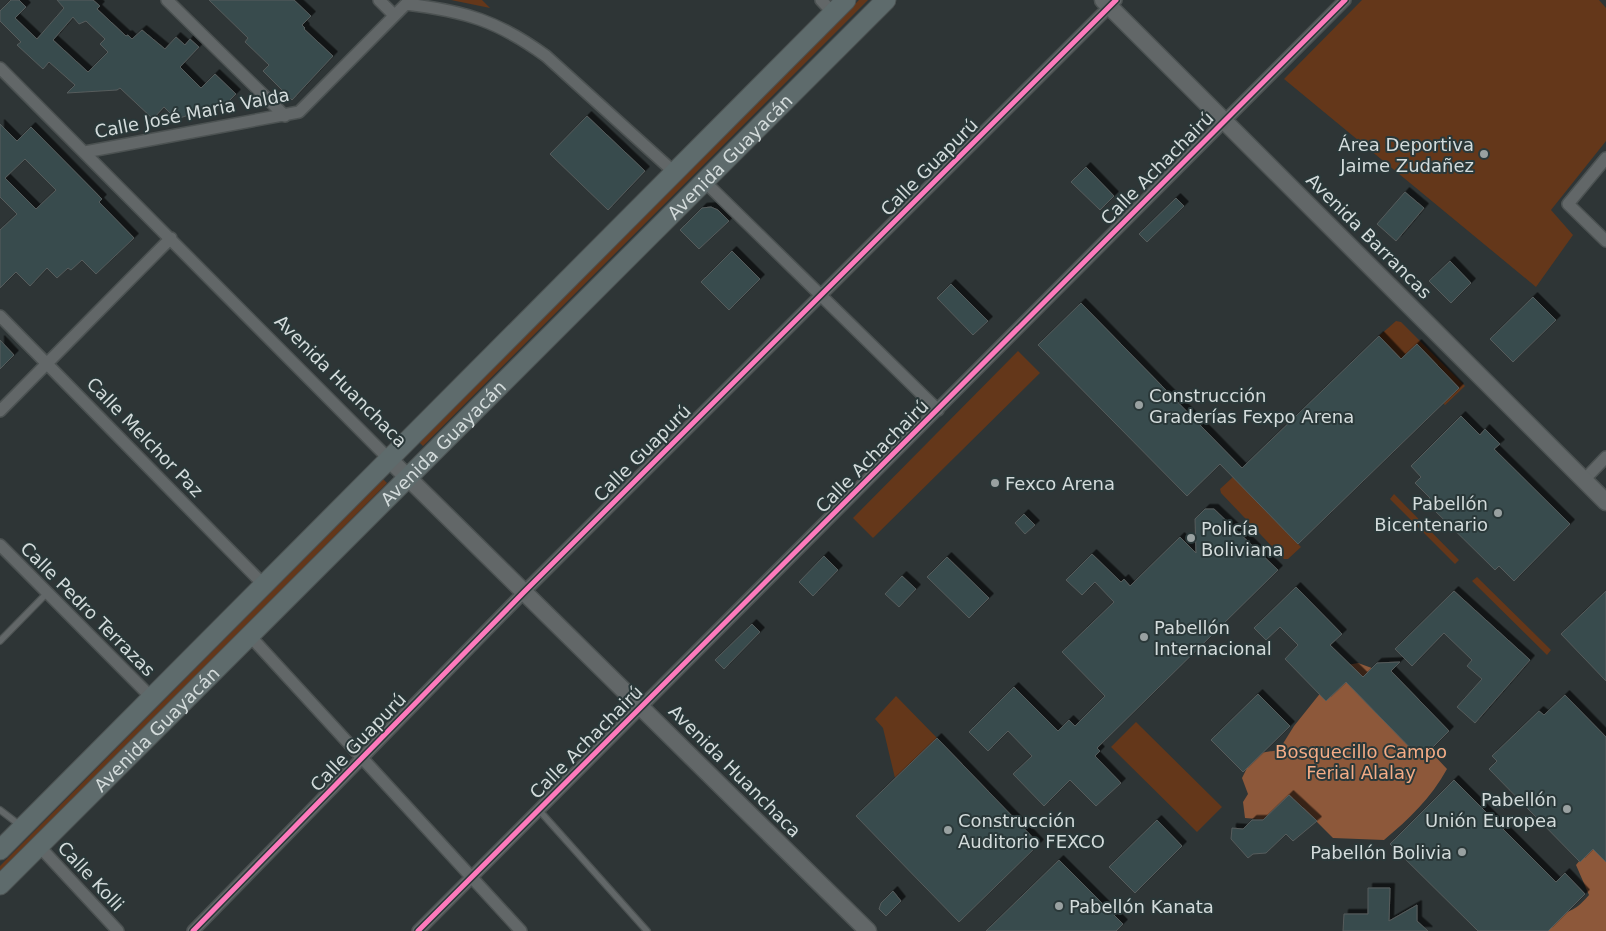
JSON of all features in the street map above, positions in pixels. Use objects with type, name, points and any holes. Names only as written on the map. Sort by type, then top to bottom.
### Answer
[{"type":"main road","name":"Avenida Guayacán","points":[[0,885],[886,0]]},
{"type":"main road","name":"Avenida Guayacán","points":[[0,850],[674,172],[833,4]]},
{"type":"street","points":[[167,0],[285,116]]},
{"type":"street","points":[[379,0],[394,15]]},
{"type":"street","name":"Calle Achachairú","points":[[418,931],[938,410],[1223,120],[1345,0]]},
{"type":"street","points":[[408,2],[477,17],[524,40],[546,56],[674,172]]},
{"type":"street","name":"Calle José Maria Valda","points":[[85,152],[299,112],[408,2]]},
{"type":"street","name":"Avenida Barrancas","points":[[1109,2],[1223,120],[1606,502]]},
{"type":"street","name":"Calle Guapurú","points":[[193,931],[523,593],[1109,2]]},
{"type":"street","name":"Avenida Huanchaca","points":[[0,68],[523,593],[642,707],[868,931]]},
{"type":"street","points":[[1606,158],[1568,204],[1606,242]]},
{"type":"street","points":[[704,181],[938,410]]},
{"type":"street","points":[[0,411],[171,238]]},
{"type":"street","name":"Calle Melchor Paz","points":[[0,316],[263,584]]},
{"type":"street","points":[[1584,480],[1606,458]]},
{"type":"street","name":"Calle Pedro Terrazas","points":[[0,546],[151,698]]},
{"type":"street","points":[[250,636],[521,931]]},
{"type":"street","name":"Calle Kolli","points":[[39,846],[118,931]]},
{"type":"lane","points":[[0,641],[47,593]]},
{"type":"lane","points":[[538,809],[647,931]]},
{"type":"lane","points":[[0,810],[23,827]]},
{"type":"shaded area","points":[[451,0],[482,0],[490,8]]},
{"type":"shaded area","points":[[859,0],[868,0],[423,446],[418,441]]},
{"type":"shaded area","name":"Área Deportiva Jaime Zudañez","points":[[1362,0],[1599,0],[1606,8],[1606,141],[1551,210],[1573,235],[1536,287],[1284,79]]},
{"type":"shaded area","points":[[1396,321],[1401,322],[1465,386],[1445,405],[1434,394],[1450,378],[1417,344],[1401,359],[1379,336]]},
{"type":"shaded area","points":[[1018,351],[1040,373],[873,538],[853,518]]},
{"type":"shaded area","points":[[1233,477],[1301,547],[1288,559],[1284,559],[1221,493],[1220,489]]},
{"type":"shaded area","points":[[383,479],[387,483],[0,875],[0,866]]},
{"type":"shaded area","points":[[1394,494],[1459,560],[1455,564],[1390,499]]},
{"type":"shaded area","points":[[1477,577],[1551,650],[1547,655],[1472,581]]},
{"type":"shaded area","points":[[896,696],[937,738],[895,778],[883,728],[875,719]]},
{"type":"shaded area","points":[[1136,722],[1222,807],[1197,832],[1111,747]]},
{"type":"green space","name":"Bosquecillo Campo Ferial Alalay","points":[[1358,663],[1380,671],[1434,729],[1433,754],[1447,769],[1441,780],[1411,816],[1384,840],[1333,838],[1293,798],[1271,820],[1245,818],[1243,802],[1248,794],[1242,778],[1254,754],[1279,750],[1294,726],[1342,666]]},
{"type":"green space","points":[[1606,828],[1606,931],[1537,931],[1551,915],[1573,910],[1589,895],[1576,865]]},
{"type":"building","points":[[11,0],[19,0],[26,7],[15,18],[37,39],[64,8],[57,0],[93,0],[100,6],[97,9],[126,36],[128,35],[132,39],[142,30],[165,49],[176,37],[185,45],[190,39],[199,47],[180,67],[201,88],[215,74],[236,94],[224,106],[221,103],[214,111],[209,109],[176,119],[164,107],[153,119],[120,88],[117,90],[67,93],[75,85],[49,62],[43,69],[17,45],[21,42],[0,21],[0,11]],"holes":[[[73,17],[79,24],[86,21],[105,39],[100,44],[108,52],[88,72],[53,40]]]},
{"type":"building","points":[[209,0],[294,0],[311,16],[302,25],[304,29],[333,56],[292,100],[263,71],[269,65],[245,42],[248,38]]},
{"type":"building","points":[[587,116],[645,171],[608,210],[550,154]]},
{"type":"building","points":[[0,124],[17,141],[31,127],[102,199],[99,202],[134,238],[96,274],[82,260],[71,270],[68,268],[57,278],[47,268],[30,286],[16,272],[0,288],[0,230],[17,214],[0,197]],"holes":[[[25,159],[56,190],[36,209],[5,178]]]},
{"type":"building","points":[[1086,167],[1114,196],[1100,210],[1071,182]]},
{"type":"building","points":[[1405,192],[1424,208],[1396,241],[1377,224]]},
{"type":"building","points":[[1176,198],[1184,206],[1147,242],[1139,234]]},
{"type":"building","points":[[711,207],[718,210],[729,221],[699,249],[680,230],[702,208]]},
{"type":"building","points":[[732,251],[760,279],[729,310],[701,282]]},
{"type":"building","points":[[1450,261],[1471,283],[1451,303],[1429,281]]},
{"type":"building","points":[[951,284],[988,321],[973,335],[937,298]]},
{"type":"building","points":[[1533,297],[1556,320],[1513,362],[1490,339]]},
{"type":"building","points":[[1081,303],[1242,468],[1379,336],[1401,359],[1417,344],[1459,388],[1298,544],[1220,464],[1187,496],[1038,345]]},
{"type":"building","points":[[0,340],[14,355],[0,369]]},
{"type":"building","name":"Pabellón Bicentenario","points":[[1461,416],[1480,435],[1485,429],[1500,444],[1494,449],[1570,524],[1514,581],[1499,566],[1495,570],[1426,502],[1430,498],[1415,483],[1421,477],[1411,466]]},
{"type":"building","points":[[1205,509],[1214,509],[1278,570],[1097,748],[1100,751],[1095,756],[1121,783],[1096,806],[1070,780],[1044,806],[1013,774],[1032,756],[1008,731],[988,751],[969,732],[1014,687],[1058,731],[1069,720],[1075,726],[1105,696],[1062,652],[1114,602],[1095,582],[1082,595],[1066,580],[1092,554],[1121,582],[1124,579],[1130,586],[1180,537],[1196,553],[1195,519]]},
{"type":"building","points":[[1024,514],[1035,525],[1025,534],[1015,523]]},
{"type":"building","points":[[824,556],[838,570],[813,596],[799,582]]},
{"type":"building","points":[[947,557],[989,598],[969,618],[927,577]]},
{"type":"building","points":[[902,576],[916,589],[899,607],[885,594]]},
{"type":"building","points":[[1296,587],[1342,634],[1330,645],[1363,677],[1377,663],[1400,662],[1391,671],[1449,731],[1421,759],[1346,682],[1326,701],[1285,659],[1298,645],[1280,627],[1266,640],[1254,628]]},
{"type":"building","points":[[1454,591],[1530,660],[1475,723],[1457,707],[1482,679],[1467,666],[1472,660],[1444,633],[1412,666],[1395,649]]},
{"type":"building","points":[[1606,591],[1606,681],[1561,634]]},
{"type":"building","points":[[752,624],[760,632],[724,669],[715,660]]},
{"type":"building","points":[[1258,694],[1290,726],[1243,772],[1211,740]]},
{"type":"building","name":"Pabellón Unión Europea","points":[[1565,695],[1606,737],[1606,862],[1593,849],[1580,862],[1489,769],[1497,761],[1492,756],[1539,711],[1544,715]]},
{"type":"building","name":"Construcción Auditorio FEXCO","points":[[937,738],[1039,844],[959,922],[856,816]]},
{"type":"building","name":"Pabellón Bolivia","points":[[1454,780],[1556,882],[1565,873],[1585,894],[1548,931],[1478,931],[1390,844]]},
{"type":"building","points":[[1289,795],[1317,821],[1293,841],[1286,834],[1266,853],[1253,854],[1248,858],[1231,839],[1232,828],[1243,829],[1252,820],[1263,820]]},
{"type":"building","points":[[1157,820],[1182,846],[1135,893],[1109,867]]},
{"type":"building","name":"Pabellón Kanata","points":[[1059,860],[1123,924],[1116,931],[986,931]]},
{"type":"building","points":[[1368,888],[1390,888],[1389,921],[1417,905],[1417,921],[1428,931],[1343,931],[1344,914],[1368,914]]},
{"type":"building","points":[[893,891],[901,901],[886,916],[879,909],[881,903]]},
{"type":"cycle path","points":[[193,931],[523,593],[1116,0]]},
{"type":"cycle path","points":[[418,931],[1345,0]]},
{"type":"place","name":"Área Deportiva Jaime Zudañez","points":[[1484,154]]},
{"type":"place","name":"Construcción Graderías Fexpo Arena","points":[[1139,405]]},
{"type":"place","name":"Fexco Arena","points":[[995,483]]},
{"type":"place","name":"Pabellón Bicentenario","points":[[1498,513]]},
{"type":"place","name":"Policía Boliviana","points":[[1191,538]]},
{"type":"place","name":"Pabellón Internacional","points":[[1144,637]]},
{"type":"place","name":"Pabellón Unión Europea","points":[[1567,809]]},
{"type":"place","name":"Construcción Auditorio FEXCO","points":[[948,830]]},
{"type":"place","name":"Pabellón Bolivia","points":[[1462,852]]},
{"type":"place","name":"Pabellón Kanata","points":[[1059,906]]}]
